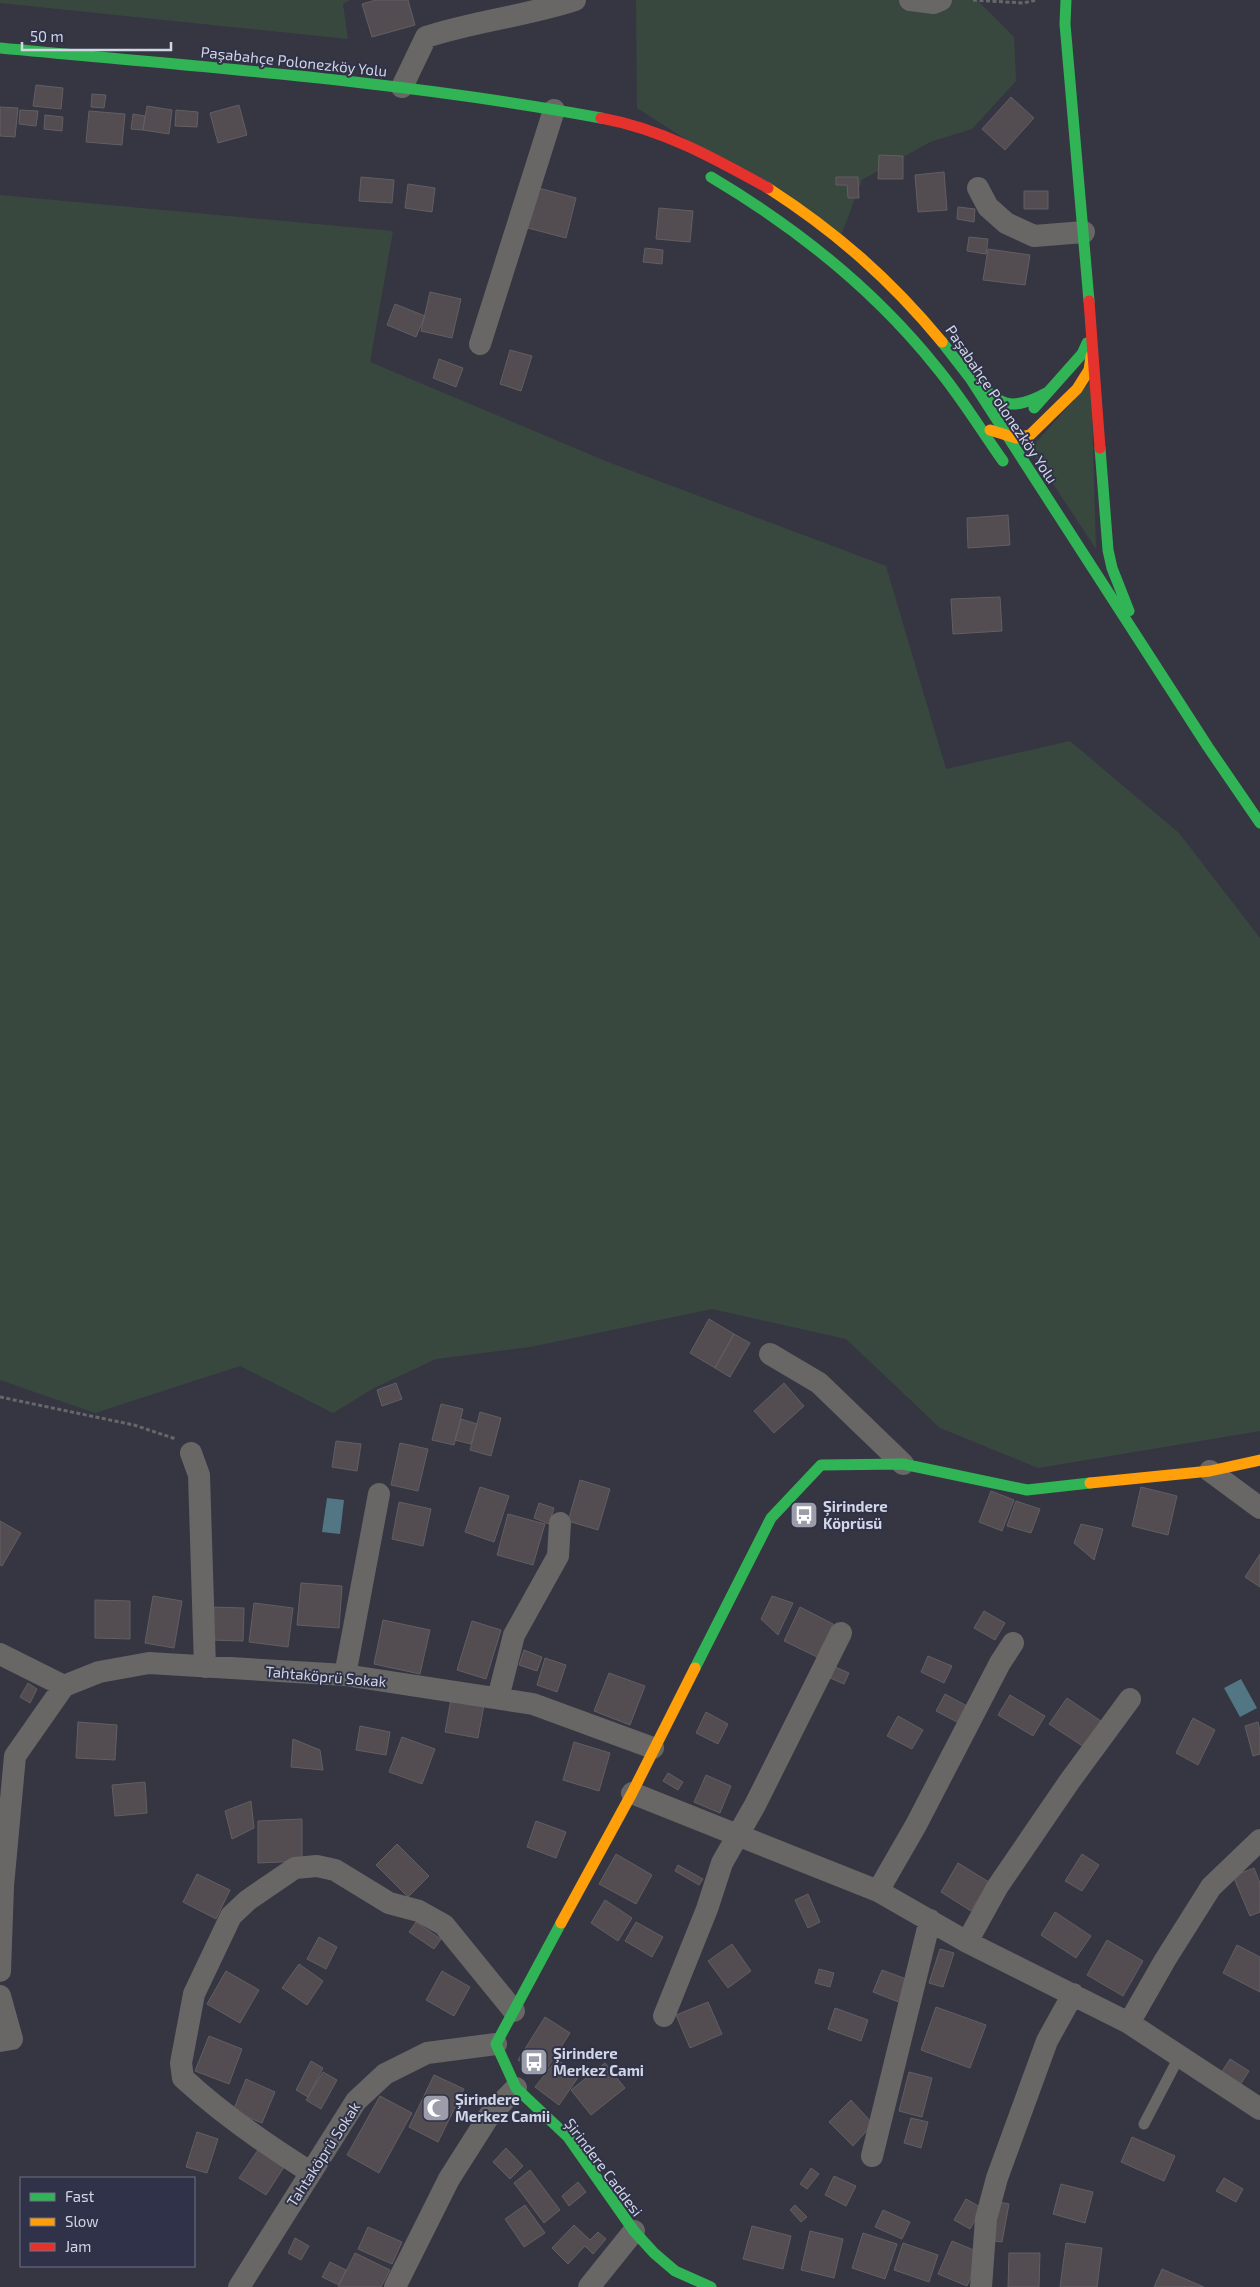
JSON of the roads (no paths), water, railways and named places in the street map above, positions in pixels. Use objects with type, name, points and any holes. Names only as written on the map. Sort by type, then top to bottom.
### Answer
[{"type":"main road","points":[[1066,0],[1065,24],[1084,232],[1108,550],[1119,588],[1150,658]]},
{"type":"main road","name":"Paşabahçe Polonezköy Yolu","points":[[0,48],[402,87],[616,119],[660,133],[707,154],[756,180],[810,214],[848,243],[898,290],[947,345],[1208,747],[1260,823]]},
{"type":"main road","name":"Paşabahçe Polonezköy Yolu","points":[[554,110],[609,132]]},
{"type":"main road","name":"Paşabahçe Polonezköy Yolu","points":[[698,169],[787,224],[851,276],[911,337],[946,380],[1006,467],[1000,450],[1007,435]]},
{"type":"main road","points":[[1007,435],[1050,391],[1082,354],[1088,341],[1091,324]]},
{"type":"main road","points":[[970,416],[983,426],[1007,435],[1024,438],[1030,435],[1077,389],[1089,370],[1091,324]]},
{"type":"main road","points":[[947,345],[996,400],[1006,405],[1017,406],[1029,403],[1050,391]]},
{"type":"main road","name":"Paşabahçe Polonezköy Yolu","points":[[1118,631],[1208,747]]},
{"type":"main road","points":[[496,2044],[632,1793],[653,1748],[771,1518],[821,1465],[903,1464],[1027,1490],[1210,1471],[1260,1460]]},
{"type":"main road","name":"Şirindere Caddesi","points":[[496,2044],[516,2088],[568,2138],[634,2231],[675,2272],[711,2287]]},
{"type":"street","points":[[402,87],[426,37],[453,28],[552,8],[575,0]]},
{"type":"street","points":[[910,0],[934,3],[941,0]]},
{"type":"street","points":[[480,344],[554,110]]},
{"type":"street","points":[[978,188],[988,207],[1006,223],[1034,236],[1084,232]]},
{"type":"street","points":[[770,1354],[819,1383],[903,1464]]},
{"type":"street","points":[[191,1453],[199,1475],[205,1667]]},
{"type":"street","points":[[1210,1471],[1260,1508]]},
{"type":"street","points":[[344,1675],[380,1494]]},
{"type":"street","points":[[498,1698],[514,1635],[558,1556],[560,1523]]},
{"type":"street","points":[[664,2016],[708,1909],[722,1863],[841,1633]]},
{"type":"street","points":[[878,1891],[916,1826],[1000,1663],[1013,1643]]},
{"type":"street","points":[[0,1654],[64,1686],[15,1756],[3,1886],[0,1971]]},
{"type":"street","name":"Tahtaköprü Sokak","points":[[64,1686],[99,1672],[149,1663],[344,1675],[533,1704],[653,1748]]},
{"type":"street","points":[[967,1942],[998,1886],[1069,1782],[1130,1700]]},
{"type":"street","points":[[632,1793],[878,1891],[967,1942],[1129,2023],[1260,2109]]},
{"type":"street","points":[[1129,2023],[1164,1960],[1211,1887],[1260,1840]]},
{"type":"street","points":[[310,2172],[258,2139],[208,2102],[183,2078],[181,2063],[194,1994],[231,1916],[248,1900],[295,1868],[317,1866],[335,1870],[389,1903],[419,1911],[444,1925],[514,2011]]},
{"type":"street","points":[[872,2156],[930,1920]]},
{"type":"street","points":[[981,2287],[986,2218],[997,2178],[1047,2040],[1073,1994]]},
{"type":"street","points":[[0,1996],[12,2039],[0,2041]]},
{"type":"street","name":"Tahtaköprü Sokak","points":[[239,2287],[356,2101],[384,2074],[427,2053],[496,2044]]},
{"type":"street","points":[[395,2287],[449,2179],[489,2116],[516,2088]]},
{"type":"street","points":[[589,2287],[634,2231]]},
{"type":"lane","points":[[1144,2124],[1179,2057]]},
{"type":"water","points":[[327,1498],[344,1500],[340,1534],[322,1532]]},
{"type":"water","points":[[1241,1679],[1257,1708],[1240,1717],[1224,1688]]},
{"type":"place","name":"Şirindere Köprüsü","points":[[804,1515]]},
{"type":"place","name":"Şirindere Merkez Cami","points":[[534,2062]]},
{"type":"place","name":"Şirindere Merkez Camii","points":[[436,2108]]}]
